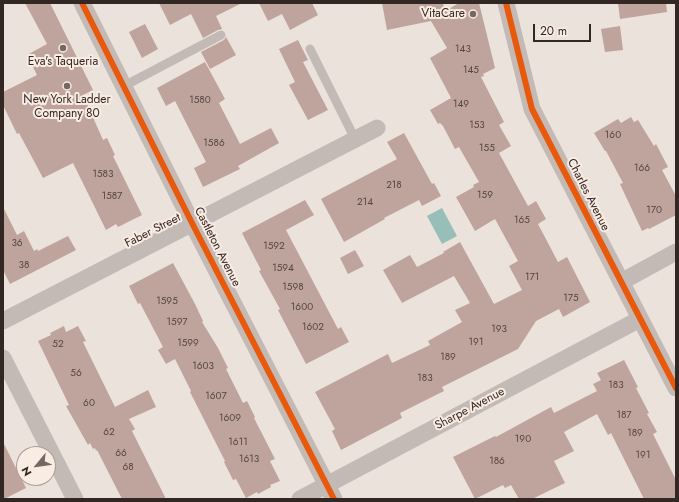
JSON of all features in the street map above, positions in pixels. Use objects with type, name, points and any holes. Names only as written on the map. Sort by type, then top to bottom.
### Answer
[{"type":"street","name":"Castleton Avenue","points":[[82,3],[192,223],[331,492]]},
{"type":"street","name":"Charles Avenue","points":[[506,3],[532,110],[676,388]]},
{"type":"street","name":"Faber Street","points":[[3,320],[377,128]]},
{"type":"street","points":[[621,282],[676,252]]},
{"type":"street","name":"Sharpe Avenue","points":[[300,499],[331,492],[640,319]]},
{"type":"street","points":[[3,358],[75,499]]},
{"type":"lane","points":[[124,86],[221,35]]},
{"type":"lane","points":[[310,49],[355,139]]},
{"type":"water","points":[[442,208],[457,236],[442,244],[427,216]]},
{"type":"building","points":[[25,3],[50,3],[93,90],[83,95],[103,140],[107,138],[115,155],[113,156],[142,215],[118,227],[116,224],[106,230],[73,163],[43,178],[19,133],[17,134],[3,105],[3,92],[37,75],[27,55],[47,44]]},
{"type":"building","points":[[159,3],[242,3],[216,16],[222,29],[203,38],[191,14],[170,25]]},
{"type":"building","points":[[259,3],[312,3],[318,15],[290,30],[282,14],[268,21]]},
{"type":"building","points":[[382,3],[443,3],[445,11],[459,3],[479,3],[495,68],[483,74],[484,76],[481,77],[504,122],[499,125],[511,146],[499,153],[528,206],[536,201],[546,219],[538,224],[558,262],[567,257],[590,302],[563,317],[559,309],[536,321],[518,349],[442,387],[444,391],[400,413],[402,418],[341,450],[332,431],[335,429],[315,392],[388,354],[392,363],[430,345],[428,341],[462,322],[455,310],[470,303],[454,276],[402,303],[383,270],[410,255],[417,267],[444,253],[443,252],[460,242],[494,304],[522,290],[509,266],[518,261],[495,219],[475,231],[456,197],[474,187],[473,185],[479,182],[459,147],[455,149],[443,126],[440,123],[438,124],[430,110],[451,98],[430,58],[447,48],[431,21],[387,30]]},
{"type":"building","points":[[618,3],[666,3],[667,12],[620,19]]},
{"type":"building","points":[[145,24],[158,49],[142,58],[129,32]]},
{"type":"building","points":[[620,26],[623,50],[605,52],[601,29]]},
{"type":"building","points":[[226,37],[236,55],[210,69],[201,52],[224,40]]},
{"type":"building","points":[[298,40],[308,60],[303,62],[328,110],[308,120],[289,85],[295,82],[279,49]]},
{"type":"building","points":[[205,62],[225,99],[219,103],[240,144],[271,128],[279,143],[238,166],[240,169],[203,187],[194,168],[206,162],[175,101],[166,106],[157,88]]},
{"type":"building","points":[[631,117],[634,122],[638,120],[654,146],[656,144],[668,167],[662,170],[676,196],[676,215],[642,231],[620,184],[623,183],[606,151],[594,133],[618,119],[621,123]]},
{"type":"building","points":[[404,133],[432,184],[434,183],[441,196],[422,206],[419,200],[384,218],[385,219],[344,242],[321,199],[397,159],[387,142]]},
{"type":"building","points":[[305,200],[314,215],[286,230],[338,329],[341,327],[349,342],[306,364],[278,310],[280,309],[259,271],[261,270],[242,233]]},
{"type":"building","points":[[3,207],[17,235],[24,231],[34,251],[37,249],[38,251],[68,236],[76,250],[10,284],[3,270]]},
{"type":"building","points":[[355,250],[364,266],[348,274],[340,258]]},
{"type":"building","points":[[173,263],[195,304],[203,321],[202,322],[228,368],[226,369],[243,403],[247,401],[275,459],[270,461],[280,481],[270,485],[271,487],[258,494],[257,492],[246,498],[236,479],[233,480],[175,359],[166,364],[158,350],[163,347],[140,303],[138,304],[129,286]]},
{"type":"building","points":[[64,326],[66,332],[78,326],[86,341],[83,342],[115,407],[148,390],[156,407],[129,419],[135,429],[132,431],[166,499],[122,499],[97,450],[96,451],[95,448],[93,449],[90,443],[88,445],[66,406],[69,405],[38,341],[51,335],[50,333]]},
{"type":"building","points":[[624,360],[638,387],[636,388],[649,413],[647,414],[657,432],[653,434],[676,480],[676,499],[644,499],[611,433],[608,435],[597,414],[564,432],[574,451],[554,461],[565,483],[532,499],[519,499],[511,485],[505,488],[503,485],[475,499],[453,457],[495,436],[496,437],[551,407],[554,413],[597,391],[593,384],[601,380],[597,373]]},
{"type":"building","points":[[3,442],[16,468],[16,486],[25,486],[26,488],[3,499]]},
{"type":"cycle path","points":[[82,3],[192,223],[334,499]]},
{"type":"cycle path","points":[[506,3],[532,109],[676,388]]},
{"type":"place","name":"VitaCare","points":[[473,14]]},
{"type":"place","name":"Eva's Taqueria","points":[[63,48]]},
{"type":"place","name":"New York Ladder Company 80","points":[[67,86]]}]
